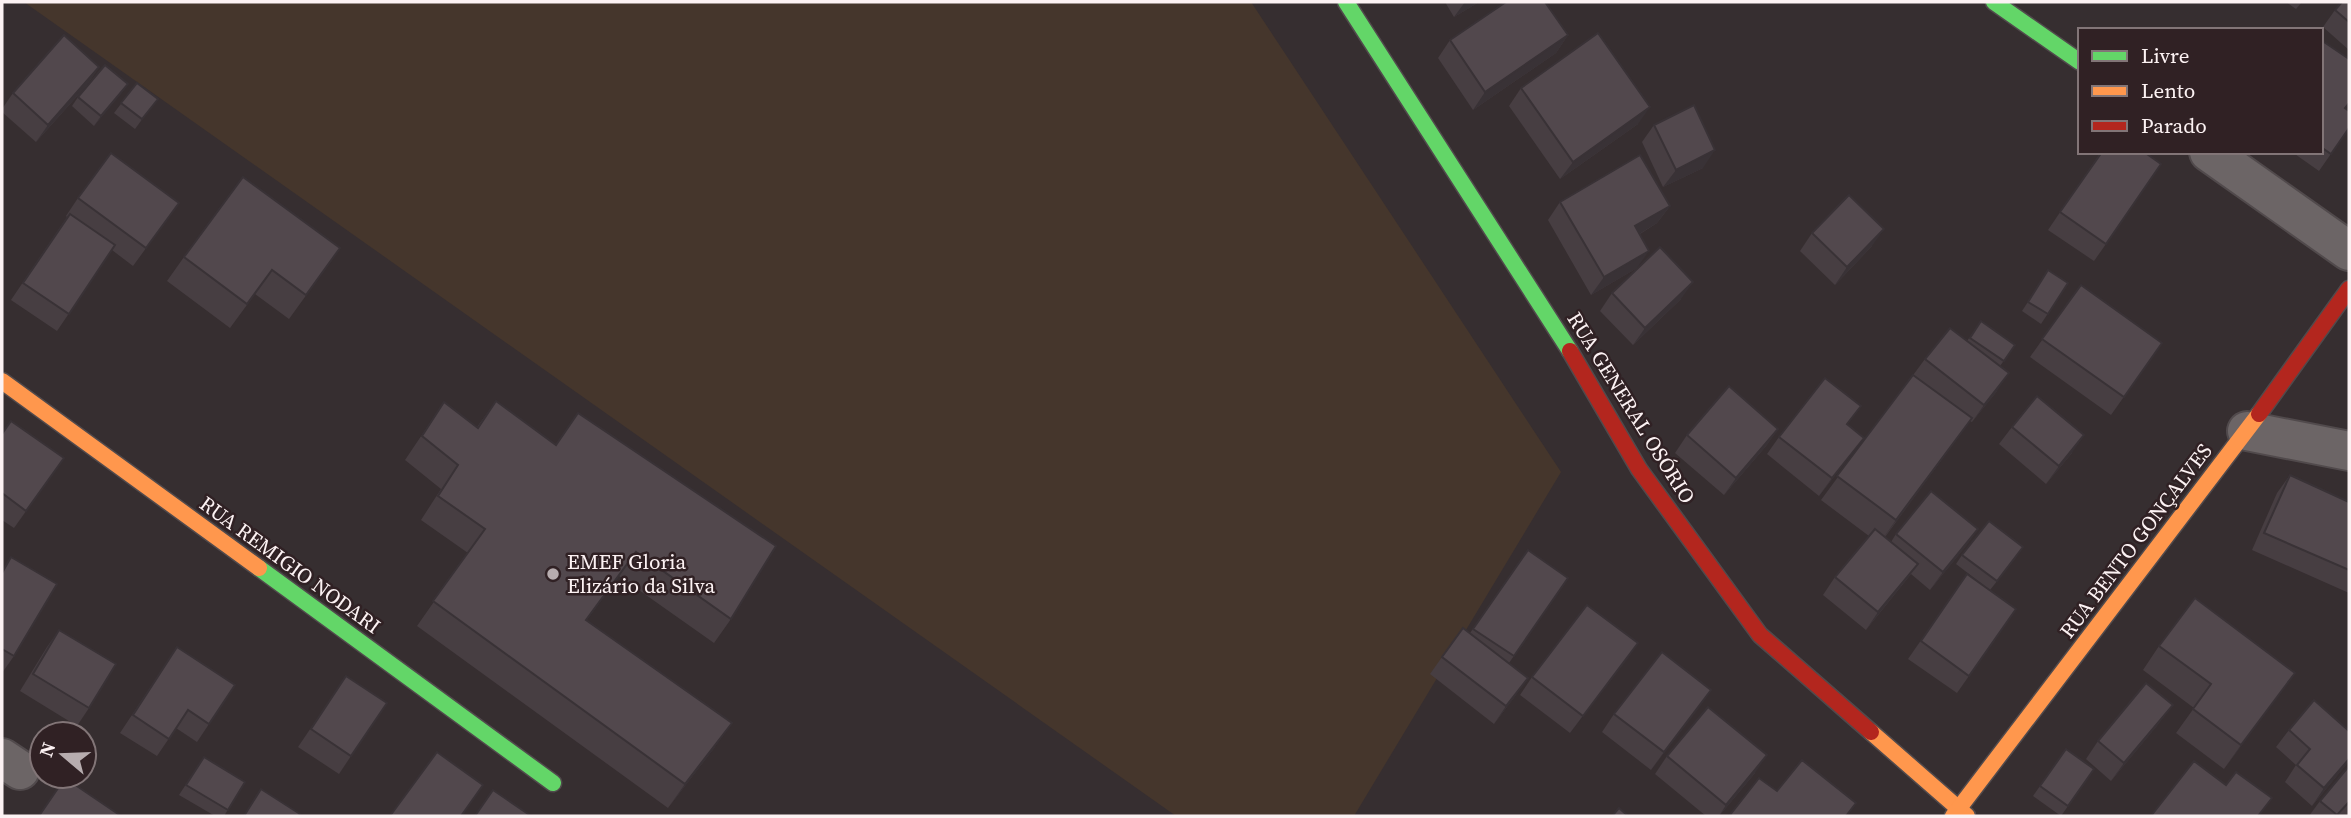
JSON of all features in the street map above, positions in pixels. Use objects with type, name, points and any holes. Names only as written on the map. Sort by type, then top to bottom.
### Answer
[{"type":"street","name":"RUA GENERAL OSÓRIO","points":[[1346,2],[1550,317],[1639,470],[1760,635],[1960,814]]},
{"type":"street","points":[[1994,2],[2078,61]]},
{"type":"street","points":[[2212,154],[2349,251]]},
{"type":"street","name":"RUA BENTO GONÇALVES","points":[[1960,814],[2247,431],[2349,289]]},
{"type":"street","name":"RUA REMIGIO NODARI","points":[[2,381],[553,783]]},
{"type":"street","points":[[2247,431],[2349,451]]},
{"type":"shaded area","points":[[24,2],[1251,2],[1561,472],[1354,816],[1176,816]]},
{"type":"building","points":[[1506,2],[1545,2],[1568,35],[1485,92],[1450,40]]},
{"type":"building","points":[[2342,2],[2349,2],[2349,22],[2335,10]]},
{"type":"building","points":[[1598,33],[1650,107],[1573,162],[1521,88]]},
{"type":"building","points":[[64,35],[99,67],[48,125],[13,93]]},
{"type":"building","points":[[2323,41],[2349,59],[2349,103],[2345,108],[2349,111],[2349,128],[2331,154],[2323,148]]},
{"type":"building","points":[[105,65],[128,84],[101,116],[78,97]]},
{"type":"building","points":[[137,83],[158,99],[142,119],[121,103]]},
{"type":"building","points":[[1694,105],[1715,150],[1676,170],[1654,125]]},
{"type":"building","points":[[111,153],[179,203],[146,248],[78,198]]},
{"type":"building","points":[[2101,154],[2147,154],[2161,164],[2106,244],[2060,212]]},
{"type":"building","points":[[1640,155],[1670,206],[1635,226],[1649,251],[1604,277],[1560,202]]},
{"type":"building","points":[[243,177],[340,248],[306,295],[272,270],[247,304],[184,257]]},
{"type":"building","points":[[1849,195],[1884,229],[1847,267],[1812,233]]},
{"type":"building","points":[[70,214],[115,245],[69,314],[23,283]]},
{"type":"building","points":[[1660,247],[1693,282],[1645,328],[1612,293]]},
{"type":"building","points":[[2048,270],[2068,283],[2048,314],[2028,302]]},
{"type":"building","points":[[2081,285],[2162,343],[2124,397],[2042,339]]},
{"type":"building","points":[[1981,321],[2015,345],[2004,361],[1970,338]]},
{"type":"building","points":[[1950,328],[2009,373],[1984,405],[1925,359]]},
{"type":"building","points":[[1913,375],[1972,418],[1896,520],[1837,476]]},
{"type":"building","points":[[1825,378],[1861,406],[1847,424],[1864,438],[1832,478],[1779,437]]},
{"type":"building","points":[[1729,386],[1778,429],[1736,478],[1687,435]]},
{"type":"building","points":[[2037,396],[2084,435],[2059,466],[2012,427]]},
{"type":"building","points":[[496,401],[556,445],[578,413],[776,546],[731,619],[636,552],[586,620],[732,723],[685,784],[433,601],[485,529],[438,496],[458,465],[422,436],[444,402],[478,428]]},
{"type":"building","points":[[11,421],[64,458],[26,511],[2,493],[2,434]]},
{"type":"building","points":[[2290,475],[2349,502],[2349,570],[2264,533]]},
{"type":"building","points":[[1931,491],[1978,529],[1943,572],[1896,534]]},
{"type":"building","points":[[1989,521],[2023,547],[1997,581],[1962,555]]},
{"type":"building","points":[[1875,529],[1918,564],[1878,612],[1835,577]]},
{"type":"building","points":[[1528,550],[1568,578],[1514,656],[1473,629]]},
{"type":"building","points":[[11,557],[57,584],[14,656],[2,649],[2,573]]},
{"type":"building","points":[[1967,574],[2016,609],[1969,676],[1921,641]]},
{"type":"building","points":[[2195,598],[2295,673],[2241,745],[2193,709],[2211,684],[2159,646]]},
{"type":"building","points":[[1587,605],[1638,643],[1583,716],[1532,677]]},
{"type":"building","points":[[1463,628],[1528,678],[1506,706],[1442,657]]},
{"type":"building","points":[[59,630],[116,664],[89,708],[33,674]]},
{"type":"building","points":[[177,647],[235,685],[209,724],[188,710],[169,739],[133,715]]},
{"type":"building","points":[[1662,652],[1711,690],[1664,752],[1614,714]]},
{"type":"building","points":[[346,676],[387,703],[351,756],[311,729]]},
{"type":"building","points":[[2146,683],[2173,705],[2124,763],[2098,741]]},
{"type":"building","points":[[2314,700],[2349,731],[2349,759],[2324,788],[2297,765],[2310,749],[2289,730]]},
{"type":"building","points":[[1708,707],[1767,755],[1726,805],[1667,756]]},
{"type":"building","points":[[2066,749],[2094,769],[2068,806],[2040,786]]},
{"type":"building","points":[[437,752],[483,785],[461,816],[390,816]]},
{"type":"building","points":[[204,757],[245,782],[228,810],[186,785]]},
{"type":"building","points":[[1802,760],[1856,803],[1846,816],[1730,815],[1759,778],[1777,791]]},
{"type":"building","points":[[2194,761],[2226,785],[2236,772],[2272,798],[2258,816],[2151,816]]},
{"type":"building","points":[[2349,766],[2349,802],[2337,815],[2320,801]]},
{"type":"building","points":[[261,789],[300,814],[299,816],[244,816]]},
{"type":"building","points":[[57,790],[83,790],[121,816],[39,816]]},
{"type":"building","points":[[493,790],[531,816],[475,816]]},
{"type":"building","points":[[1619,808],[1628,816],[1612,816]]},
{"type":"traffic: fast","points":[[1346,2],[1570,351]]},
{"type":"traffic: fast","points":[[1994,2],[2078,61]]},
{"type":"traffic: fast","points":[[259,568],[553,783]]},
{"type":"traffic: slow","points":[[2,381],[259,568]]},
{"type":"traffic: slow","points":[[1953,816],[2259,414]]},
{"type":"traffic: slow","points":[[1871,732],[1967,816]]},
{"type":"traffic: jam","points":[[2259,414],[2349,289]]},
{"type":"traffic: jam","points":[[1570,351],[1639,469],[1760,635],[1871,732]]},
{"type":"place","name":"EMEF Gloria Elizário da Silva","points":[[553,574]]}]
